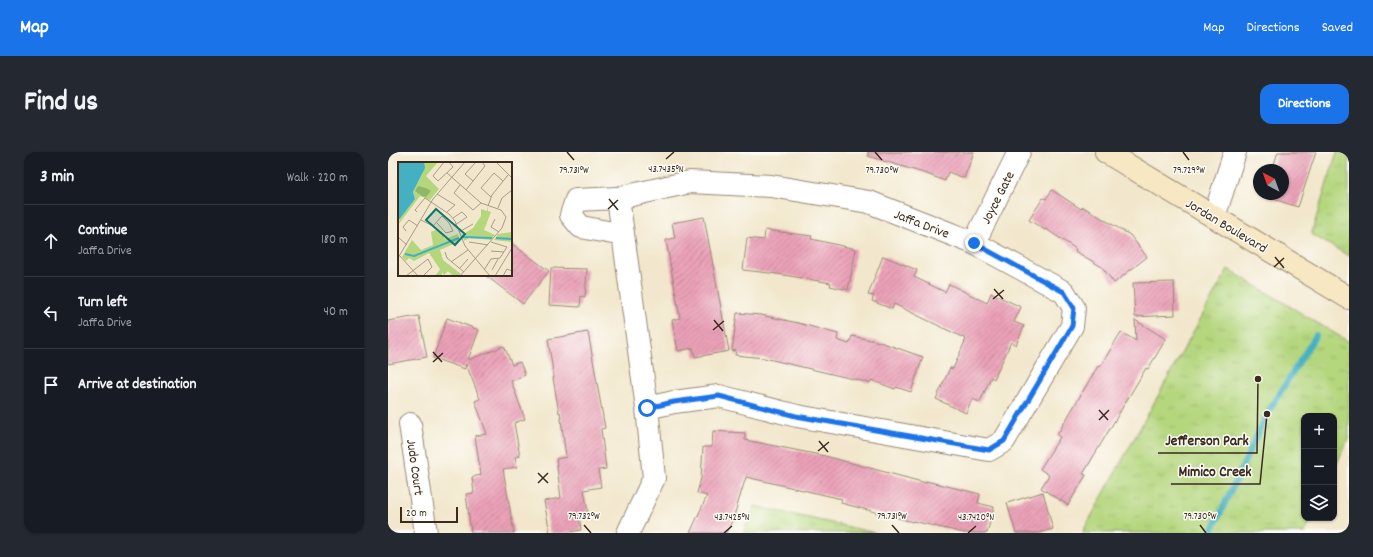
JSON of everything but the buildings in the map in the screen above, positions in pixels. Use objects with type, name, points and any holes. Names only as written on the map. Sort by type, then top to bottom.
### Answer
[{"type":"street","name":"Joyce Gate","points":[[974,243],[1019,152]]},
{"type":"street","name":"Jordan Boulevard","points":[[1106,152],[1349,298]]},
{"type":"street","points":[[1214,217],[1235,152]]},
{"type":"street","name":"Jaffa Drive","points":[[623,235],[581,227],[571,215],[576,200],[618,198],[690,182],[771,186],[869,202],[974,243],[1064,292],[1074,308],[1072,326],[1004,441],[989,450],[796,416],[719,396],[674,402],[647,408]]},
{"type":"street","points":[[618,198],[647,408],[654,478],[628,533]]},
{"type":"street","name":"Judo Court","points":[[410,424],[426,533]]},
{"type":"green space","points":[[1337,152],[1349,152],[1349,256],[1311,234]]},
{"type":"green space","points":[[1228,269],[1349,342],[1349,437],[1337,463],[1337,413],[1301,413],[1301,521],[1311,521],[1305,533],[1082,533]]},
{"type":"green space","points":[[755,506],[876,533],[743,533]]},
{"type":"waterway","points":[[1211,533],[1267,414],[1316,335]]},
{"type":"place","name":"Jefferson Park","points":[[1258,379]]},
{"type":"place","name":"Mimico Creek","points":[[1267,414]]},
{"type":"route","points":[[647,408],[674,402],[719,396],[796,416],[989,450],[1004,441],[1072,326],[1074,308],[1064,292],[974,243]]}]
